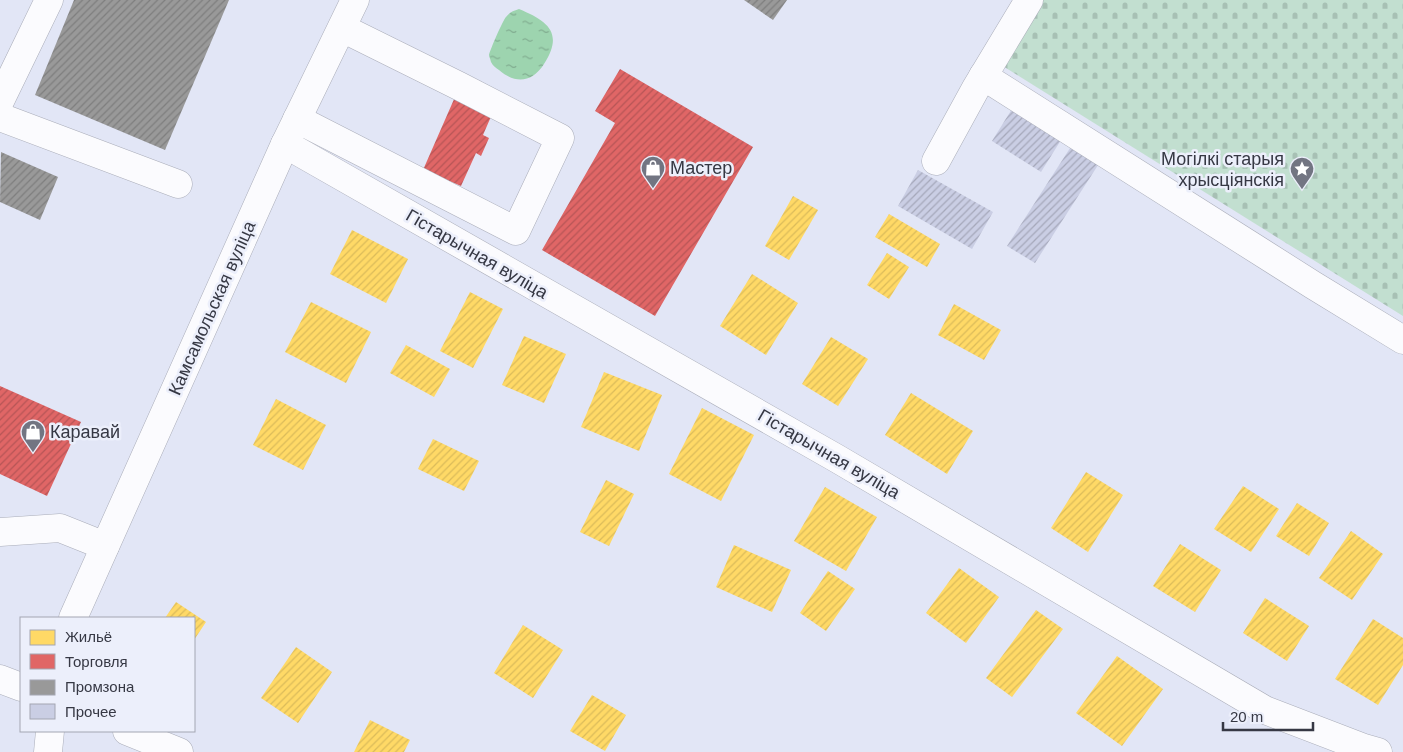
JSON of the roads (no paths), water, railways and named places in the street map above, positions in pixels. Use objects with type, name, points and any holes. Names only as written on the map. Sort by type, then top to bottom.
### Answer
[{"type":"street","points":[[0,101],[49,0]]},
{"type":"street","name":"Камсамольская вуліца","points":[[73,617],[285,144],[355,0]]},
{"type":"street","points":[[936,160],[983,76],[1029,0]]},
{"type":"street","points":[[297,119],[516,231],[560,138],[342,28]]},
{"type":"street","points":[[983,76],[1403,340]]},
{"type":"street","points":[[0,117],[178,184]]},
{"type":"street","name":"Гістарычная вуліца","points":[[285,144],[836,458],[1265,710],[1378,752]]},
{"type":"street","points":[[0,532],[60,528],[106,546]]},
{"type":"street","points":[[0,679],[20,687]]},
{"type":"street","points":[[48,752],[50,732]]},
{"type":"street","points":[[129,732],[179,752]]},
{"type":"water","points":[[519,9],[538,18],[550,29],[553,36],[553,44],[544,64],[534,75],[523,79],[511,78],[505,75],[493,65],[489,55],[504,19],[510,13]]},
{"type":"place","name":"Мастер","points":[[653,189]]},
{"type":"place","name":"Могілкі старыя хрысціянскія","points":[[1302,190]]},
{"type":"place","name":"Каравай","points":[[33,453]]}]
